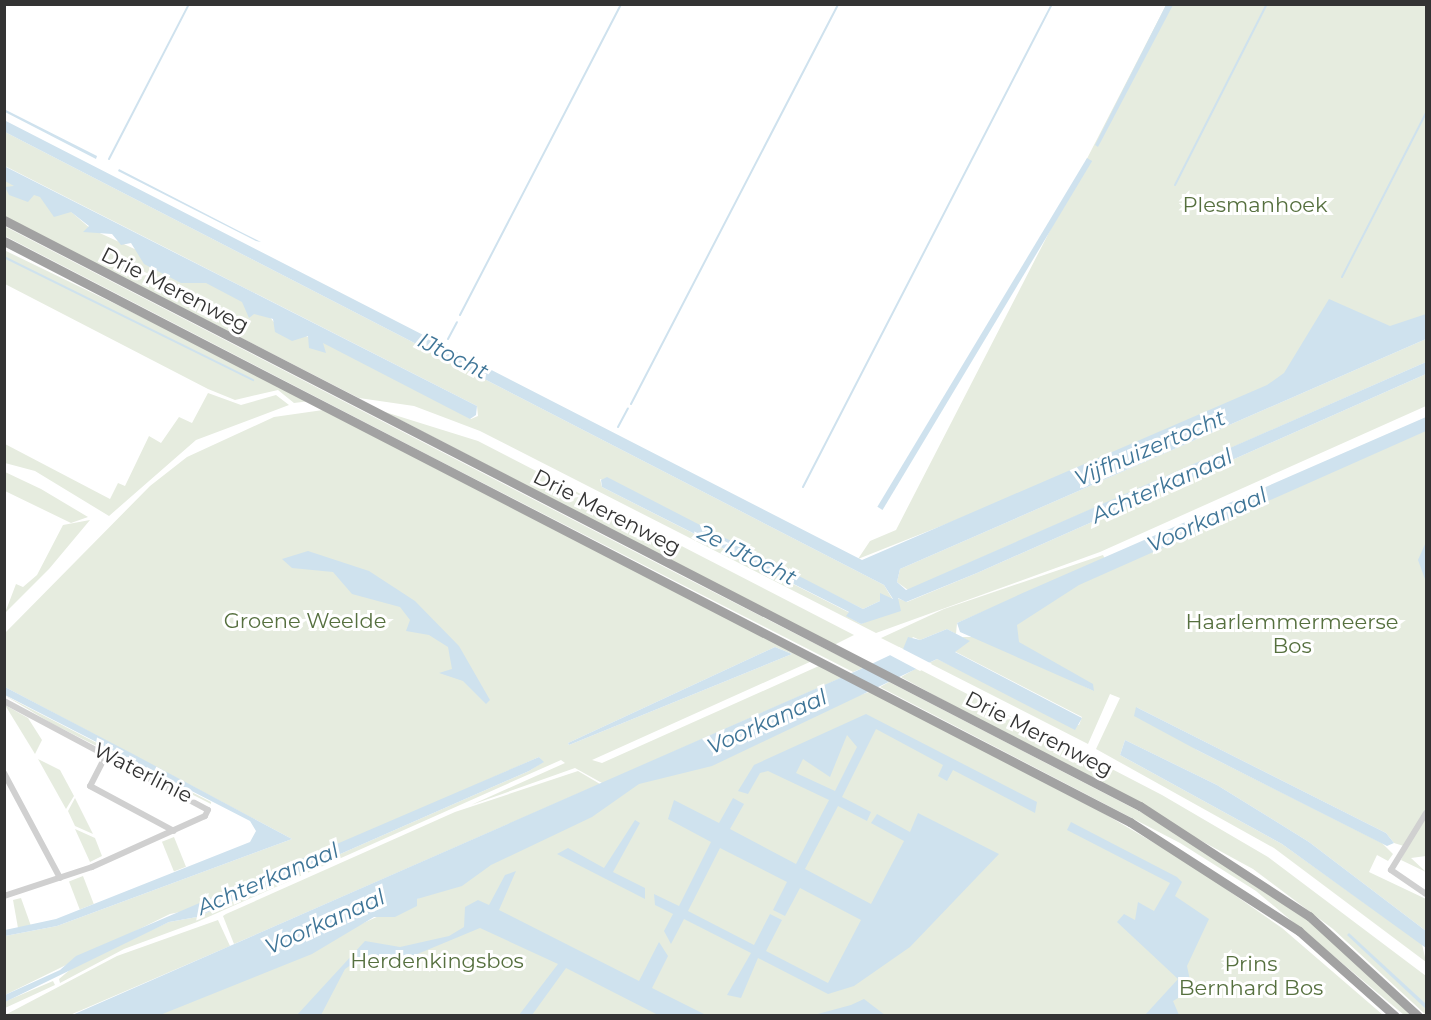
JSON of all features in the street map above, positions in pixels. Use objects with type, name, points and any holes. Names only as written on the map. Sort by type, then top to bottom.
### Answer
[{"type":"highway","name":"Drie Merenweg","points":[[4,220],[898,682],[1209,847],[1309,916],[1418,1016]]},
{"type":"highway","name":"Drie Merenweg","points":[[4,242],[842,671],[1223,877],[1299,931],[1395,1016]]},
{"type":"street","name":"Waterlinie","points":[[4,701],[206,806],[205,816],[174,831],[60,878],[4,896]]},
{"type":"street","points":[[106,755],[90,786],[174,831]]},
{"type":"street","points":[[4,773],[60,878]]},
{"type":"street","points":[[1426,813],[1391,870],[1426,894]]},
{"type":"green space","name":"Plesmanhoek","points":[[1166,5],[1426,5],[1426,316],[1057,480],[858,559],[870,541],[896,530]]},
{"type":"green space","points":[[5,132],[884,585],[893,600],[880,594],[880,601],[863,609],[600,479],[602,487],[850,613],[847,616],[861,624],[891,610],[897,598],[907,602],[977,573],[1426,374],[1426,406],[1100,552],[876,633],[480,431],[414,406],[359,398],[5,217],[5,179],[69,210],[91,229],[226,291],[266,312],[276,325],[338,348],[471,419],[478,416],[477,406],[5,166]]},
{"type":"green space","points":[[4,226],[863,668],[853,672],[436,459],[5,236]]},
{"type":"green space","points":[[4,250],[310,401],[294,403],[278,390],[235,400],[208,389],[5,284]]},
{"type":"green space","points":[[1426,339],[1426,362],[908,590],[897,582],[900,569]]},
{"type":"green space","points":[[208,393],[241,405],[276,395],[289,405],[196,440],[109,516],[35,471],[5,463],[5,444],[110,499],[118,483],[125,486],[149,436],[161,443],[179,417],[192,423]]},
{"type":"green space","name":"Groene Weelde","points":[[323,410],[812,661],[592,760],[602,763],[821,665],[843,677],[621,775],[872,691],[1052,783],[1190,864],[1282,928],[1383,1015],[157,1015],[417,899],[620,793],[575,768],[471,805],[565,763],[561,760],[197,922],[124,949],[60,983],[59,979],[78,963],[169,922],[197,917],[529,771],[543,762],[539,757],[195,909],[170,914],[5,995],[5,936],[57,926],[292,839],[5,687],[4,634],[150,486],[187,457],[274,417]],"holes":[[[775,647],[792,654],[569,745],[568,743]]]},
{"type":"green space","points":[[385,412],[478,441],[854,635],[834,645]]},
{"type":"green space","name":"Haarlemmermeerse Bos","points":[[1426,429],[1426,856],[1411,858],[1426,872],[1401,860],[1407,847],[1394,843],[1386,833],[1136,707],[1197,750],[1382,843],[1393,854],[1388,861],[1377,855],[1369,872],[1426,899],[1426,931],[1309,842],[1217,785],[1125,740],[1120,755],[1282,844],[1422,944],[1426,962],[1274,848],[1096,749],[1120,698],[1110,694],[1088,744],[929,663],[937,659],[1079,725],[1082,717],[954,651],[969,641],[962,637],[981,637],[1094,691],[1000,636],[1048,595]]},
{"type":"green space","points":[[5,472],[41,489],[88,517],[71,523],[5,491]]},
{"type":"green space","points":[[90,520],[49,569],[5,613],[16,584],[23,587],[37,575],[63,525]]},
{"type":"green space","points":[[1103,555],[1105,559],[957,623],[956,634],[947,629],[920,640],[913,637],[903,649],[881,638],[944,609]]},
{"type":"green space","points":[[917,668],[1162,795],[1268,857],[1426,976],[1426,1015],[1333,929],[1253,869],[901,677]]},
{"type":"green space","points":[[889,682],[1164,824],[1250,878],[1334,940],[1415,1015],[1404,1015],[1256,891],[1180,843],[880,687]]},
{"type":"green space","points":[[4,695],[211,802],[211,804],[51,723]]},
{"type":"green space","points":[[5,705],[28,718],[42,740],[35,754]]},
{"type":"green space","points":[[38,759],[60,770],[74,796],[66,809]]},
{"type":"green space","points":[[578,771],[600,784],[234,944],[223,916],[226,914],[455,812]]},
{"type":"green space","points":[[75,798],[93,834],[75,826],[68,811]]},
{"type":"green space","points":[[75,829],[95,838],[102,856],[90,862]]},
{"type":"green space","points":[[174,837],[186,867],[174,872],[162,842]]},
{"type":"green space","points":[[83,876],[94,904],[80,909],[69,881]]},
{"type":"green space","points":[[21,898],[31,926],[18,928],[13,900]]},
{"type":"green space","points":[[218,920],[230,946],[70,1015],[5,1015],[117,956]]},
{"type":"green space","points":[[53,981],[55,985],[5,1008],[4,1002]]},
{"type":"water","points":[[1166,5],[1173,5],[1098,147],[1095,145]]},
{"type":"water","points":[[4,109],[97,156],[96,159],[5,112]]},
{"type":"water","points":[[4,120],[862,560],[1267,385],[1284,373],[1329,299],[1390,326],[1426,314],[1426,339],[900,569],[897,582],[906,590],[1426,362],[1426,374],[977,573],[906,602],[898,598],[901,611],[861,624],[846,616],[849,612],[602,487],[601,480],[607,477],[863,609],[880,601],[880,593],[893,599],[884,585],[5,132]]},
{"type":"water","points":[[1087,158],[1092,161],[883,510],[877,507]]},
{"type":"water","points":[[4,166],[477,406],[476,415],[470,419],[323,343],[326,353],[309,348],[308,336],[292,341],[275,332],[273,319],[254,314],[249,318],[242,302],[206,283],[181,283],[144,264],[131,243],[121,245],[112,234],[83,232],[89,226],[71,212],[54,217],[40,197],[34,195],[28,202],[9,195],[5,187],[14,186],[5,181]]},
{"type":"water","points":[[119,169],[261,242],[118,171]]},
{"type":"water","name":"Voorkanaal","points":[[1426,417],[1426,431],[1079,585],[1017,625],[1019,642],[1093,684],[1094,691],[960,632],[957,623]]},
{"type":"water","points":[[1426,542],[1426,582],[1418,560]]},
{"type":"water","points":[[308,551],[369,571],[415,601],[459,646],[490,700],[486,704],[463,681],[439,673],[452,669],[448,647],[429,635],[406,631],[410,620],[400,607],[352,594],[333,572],[292,568],[282,559]]},
{"type":"water","name":"Voorkanaal","points":[[947,629],[970,641],[955,652],[1082,718],[1075,730],[937,659],[712,766],[639,784],[592,817],[491,865],[462,886],[417,899],[417,906],[395,917],[374,917],[312,954],[160,1015],[70,1016],[863,668],[903,649],[908,637],[920,640]]},
{"type":"water","points":[[775,647],[792,654],[569,745],[568,743]]},
{"type":"water","points":[[5,687],[292,839],[57,926],[5,936],[5,930],[56,919],[250,842],[256,831],[250,821],[5,695]]},
{"type":"water","points":[[1136,707],[1386,833],[1394,843],[1387,846],[1197,750],[1134,716]]},
{"type":"water","points":[[866,714],[1037,802],[1035,813],[953,770],[947,781],[938,776],[943,765],[876,729],[842,797],[871,812],[867,821],[838,806],[805,869],[871,904],[904,841],[871,823],[877,814],[910,832],[918,813],[999,854],[910,947],[854,986],[828,994],[758,958],[741,998],[727,995],[751,953],[684,919],[671,944],[664,931],[673,914],[655,905],[654,894],[679,906],[711,842],[668,819],[674,800],[719,823],[733,798],[744,804],[730,829],[796,864],[829,800],[768,771],[760,773],[748,794],[738,791],[754,765]],"holes":[[[847,735],[857,747],[835,791],[796,773],[803,759],[830,777]],[[720,848],[787,882],[773,910],[785,916],[800,888],[861,920],[828,983],[766,951],[782,920],[770,914],[754,945],[688,911]]]},
{"type":"water","points":[[1125,740],[1217,785],[1309,842],[1426,931],[1426,948],[1282,844],[1120,755]]},
{"type":"water","name":"Achterkanaal","points":[[539,757],[544,762],[529,771],[197,917],[169,922],[5,1002],[5,995],[60,970],[76,956]]},
{"type":"water","points":[[635,820],[640,823],[613,872],[645,888],[645,899],[557,854],[568,848],[604,868]]},
{"type":"water","points":[[1071,822],[1177,877],[1182,882],[1175,896],[1209,919],[1187,966],[1192,990],[1173,1001],[1179,1015],[1145,1015],[1178,979],[1117,922],[1124,914],[1135,920],[1138,902],[1154,911],[1170,883],[1067,830]]},
{"type":"water","points":[[516,871],[499,910],[639,981],[659,942],[668,956],[652,988],[706,1015],[658,1015],[566,968],[532,1015],[519,1015],[558,964],[480,928],[415,955],[364,956],[345,969],[321,1015],[297,1015],[365,941],[400,947],[449,936],[464,927],[465,907],[478,900],[489,905],[505,875]]},
{"type":"water","points":[[1349,933],[1426,1004],[1426,1009],[1347,935]]},
{"type":"water","points":[[864,999],[885,1015],[814,1015],[851,1005]]},
{"type":"pier","points":[[899,647],[932,664],[920,671],[886,653]]},
{"type":"waterway","points":[[109,159],[189,4]]},
{"type":"waterway","points":[[460,315],[621,4]]},
{"type":"waterway","points":[[631,404],[838,4]]},
{"type":"waterway","points":[[803,487],[1052,4]]},
{"type":"waterway","points":[[1175,185],[1267,4]]},
{"type":"waterway","points":[[1342,277],[1426,113]]},
{"type":"waterway","points":[[4,257],[253,380]]},
{"type":"waterway","name":"IJtocht","points":[[448,339],[457,322]]},
{"type":"waterway","points":[[618,427],[628,408]]},
{"type":"water label","name":"Vijfhuizertocht","points":[[1150,448]]},
{"type":"water label","name":"2e IJtocht","points":[[747,555]]},
{"type":"park label","name":"Herdenkingsbos","points":[[437,961]]},
{"type":"park label","name":"Prins Bernhard Bos","points":[[1251,976]]}]
